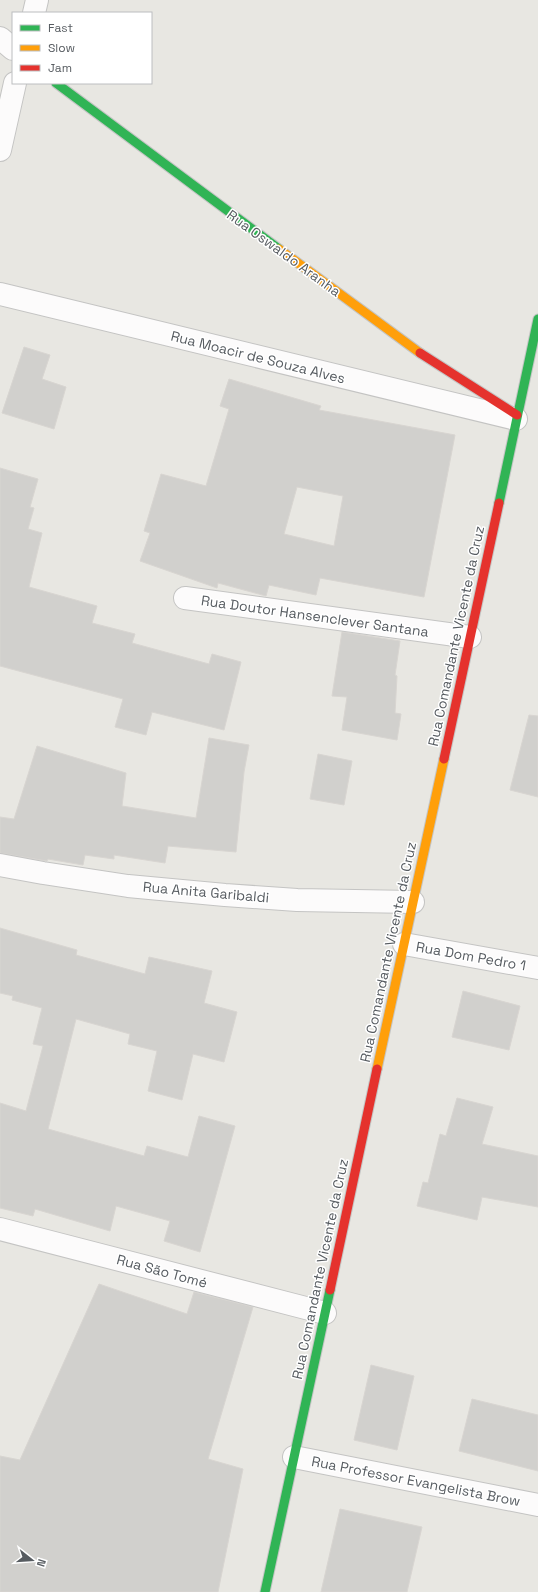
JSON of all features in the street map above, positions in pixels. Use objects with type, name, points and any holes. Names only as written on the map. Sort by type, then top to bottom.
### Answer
[{"type":"street","points":[[34,12],[37,0]]},
{"type":"street","points":[[0,38],[12,48]]},
{"type":"street","points":[[0,150],[15,84]]},
{"type":"street","name":"Rua Oswaldo Aranha","points":[[57,84],[162,164],[409,346],[517,417]]},
{"type":"street","name":"Rua Moacir de Souza Alves","points":[[0,294],[517,417]]},
{"type":"street","name":"Rua Comandante Vicente da Cruz","points":[[265,1592],[538,319]]},
{"type":"street","name":"Rua Doutor Hansenclever Santana","points":[[185,598],[470,637]]},
{"type":"street","name":"Rua Anita Garibaldi","points":[[0,865],[128,886],[225,895],[297,900],[413,902]]},
{"type":"street","name":"Rua Dom Pedro 1","points":[[404,944],[538,968]]},
{"type":"street","name":"Rua São Tomé","points":[[0,1229],[325,1313]]},
{"type":"street","name":"Rua Professor Evangelista Brow","points":[[294,1457],[538,1505]]},
{"type":"building","points":[[24,347],[50,355],[42,379],[66,387],[54,429],[2,413]]},
{"type":"building","points":[[229,379],[321,406],[319,410],[455,435],[424,597],[320,578],[316,595],[269,585],[266,596],[218,583],[217,588],[140,561],[150,533],[144,531],[161,474],[206,486],[229,409],[220,406]],"holes":[[[297,487],[343,496],[334,546],[284,534]]]},
{"type":"building","points":[[0,468],[38,479],[30,507],[34,508],[28,529],[42,533],[29,587],[97,606],[92,623],[135,634],[132,643],[209,664],[212,654],[241,662],[224,730],[152,712],[146,735],[115,727],[123,699],[0,666]]},
{"type":"building","points":[[342,632],[400,641],[395,675],[397,676],[395,713],[401,714],[397,740],[342,730],[347,697],[332,696]]},
{"type":"building","points":[[529,715],[538,716],[538,797],[510,790]]},
{"type":"building","points":[[209,738],[249,745],[244,772],[236,852],[168,846],[165,863],[114,855],[114,859],[85,855],[83,865],[0,853],[0,817],[14,819],[37,746],[126,773],[122,806],[196,818]]},
{"type":"building","points":[[318,754],[352,761],[344,805],[310,799]]},
{"type":"building","points":[[0,928],[77,950],[76,955],[145,974],[149,957],[212,971],[204,1003],[237,1012],[224,1062],[193,1054],[182,1100],[148,1091],[157,1051],[128,1044],[130,1034],[76,1019],[48,1129],[144,1156],[147,1146],[188,1157],[199,1116],[235,1126],[200,1252],[164,1241],[170,1221],[116,1206],[110,1231],[35,1209],[33,1216],[0,1208],[0,1103],[26,1111],[43,1046],[33,1044],[42,1008],[12,1000],[13,996],[0,993]]},
{"type":"building","points":[[463,991],[520,1006],[509,1050],[452,1037]]},
{"type":"building","points":[[457,1098],[493,1107],[482,1144],[538,1156],[538,1207],[482,1197],[477,1220],[417,1206],[423,1182],[428,1183],[440,1134],[446,1136]]},
{"type":"building","points":[[99,1284],[187,1314],[194,1292],[253,1307],[208,1459],[243,1469],[218,1592],[0,1592],[0,1456],[20,1460]]},
{"type":"building","points":[[371,1365],[414,1376],[397,1450],[354,1440]]},
{"type":"building","points":[[472,1399],[538,1415],[538,1471],[459,1451]]},
{"type":"building","points":[[340,1509],[422,1527],[407,1592],[321,1592]]},
{"type":"traffic: fast","points":[[57,84],[279,249]]},
{"type":"traffic: fast","points":[[499,503],[538,319]]},
{"type":"traffic: fast","points":[[265,1592],[330,1290]]},
{"type":"traffic: slow","points":[[279,249],[420,353]]},
{"type":"traffic: slow","points":[[377,1069],[444,759]]},
{"type":"traffic: jam","points":[[420,353],[517,415]]},
{"type":"traffic: jam","points":[[444,759],[499,503]]},
{"type":"traffic: jam","points":[[330,1290],[377,1069]]}]
